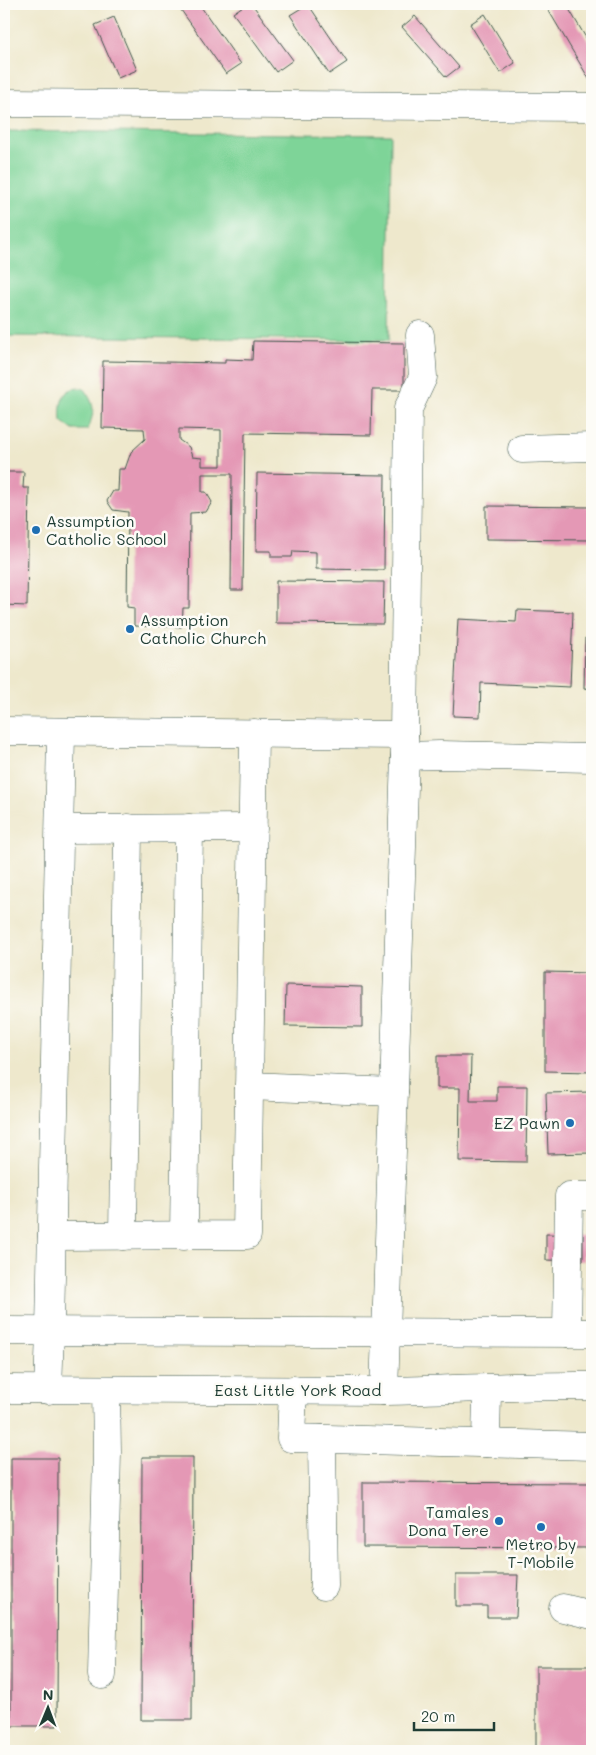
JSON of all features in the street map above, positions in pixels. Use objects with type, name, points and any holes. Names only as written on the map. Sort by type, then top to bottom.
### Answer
[{"type":"main road","points":[[4,103],[592,107]]},
{"type":"main road","points":[[384,1391],[405,746],[408,409],[423,377],[420,335]]},
{"type":"main road","points":[[522,449],[592,447]]},
{"type":"main road","points":[[4,731],[254,733],[405,746],[440,755],[592,758]]},
{"type":"main road","points":[[48,1390],[61,732]]},
{"type":"main road","points":[[52,1236],[247,1235],[254,733]]},
{"type":"main road","points":[[123,1236],[128,828]]},
{"type":"main road","points":[[184,1236],[189,828]]},
{"type":"main road","points":[[60,829],[253,828]]},
{"type":"main road","points":[[249,1086],[394,1092]]},
{"type":"main road","points":[[4,1331],[580,1333],[569,1196],[592,1196]]},
{"type":"main road","name":"East Little York Road","points":[[4,1390],[384,1391],[592,1386]]},
{"type":"main road","points":[[486,1443],[487,1389]]},
{"type":"main road","points":[[102,1675],[107,1452],[106,1390]]},
{"type":"main road","points":[[292,1390],[290,1438],[592,1446]]},
{"type":"main road","points":[[322,1439],[324,1586]]},
{"type":"main road","points":[[563,1608],[592,1615]]},
{"type":"green space","points":[[4,131],[391,135],[389,340],[4,336]]},
{"type":"green space","points":[[83,388],[92,403],[92,418],[87,430],[73,430],[61,421],[61,404],[67,392]]},
{"type":"building","points":[[190,4],[199,4],[241,64],[226,74],[181,10]]},
{"type":"building","points":[[246,4],[252,4],[293,60],[276,72],[233,13]]},
{"type":"building","points":[[308,4],[347,62],[329,74],[290,15]]},
{"type":"building","points":[[550,4],[566,4],[592,48],[592,84],[546,6]]},
{"type":"building","points":[[485,14],[515,63],[500,73],[470,24]]},
{"type":"building","points":[[415,16],[459,67],[446,77],[402,27]]},
{"type":"building","points":[[114,17],[137,70],[118,78],[95,25]]},
{"type":"building","points":[[253,341],[404,343],[404,390],[372,390],[371,435],[245,433],[243,590],[231,590],[232,474],[202,474],[202,492],[206,492],[212,502],[206,512],[190,513],[189,608],[183,608],[182,627],[134,626],[134,608],[127,607],[128,512],[113,510],[107,501],[113,491],[118,491],[119,469],[125,469],[131,452],[145,439],[144,429],[102,428],[103,361],[225,363],[225,359],[252,360]],"holes":[[[179,429],[221,430],[221,466],[202,466],[202,458],[192,457],[189,447],[179,440]]]},
{"type":"building","points":[[4,472],[24,472],[23,488],[29,488],[27,606],[4,605]]},
{"type":"building","points":[[257,473],[385,475],[384,570],[316,569],[316,552],[293,551],[292,557],[271,557],[271,551],[256,551]]},
{"type":"building","points":[[486,506],[592,507],[592,540],[486,539]]},
{"type":"building","points":[[276,581],[384,582],[383,624],[276,623]]},
{"type":"building","points":[[517,610],[573,612],[570,687],[481,683],[480,717],[453,716],[458,619],[516,622]]},
{"type":"building","points":[[585,638],[592,638],[592,689],[584,688]]},
{"type":"building","points":[[545,972],[592,973],[592,1072],[545,1071]]},
{"type":"building","points":[[286,985],[362,987],[362,1027],[285,1026]]},
{"type":"building","points":[[437,1056],[471,1056],[470,1101],[497,1101],[497,1086],[527,1086],[526,1162],[459,1161],[460,1088],[437,1088]]},
{"type":"building","name":"EZ Pawn","points":[[592,1092],[592,1153],[548,1154],[546,1093]]},
{"type":"building","points":[[546,1234],[583,1235],[583,1261],[546,1260]]},
{"type":"building","points":[[142,1457],[193,1457],[192,1720],[141,1720]]},
{"type":"building","points":[[11,1458],[58,1458],[57,1726],[11,1726]]},
{"type":"building","points":[[363,1482],[592,1483],[592,1548],[363,1547]]},
{"type":"building","points":[[456,1575],[518,1575],[516,1617],[487,1617],[487,1606],[456,1606]]},
{"type":"building","points":[[536,1666],[592,1666],[592,1751],[536,1751]]},
{"type":"place","name":"Assumption Catholic School","points":[[36,530]]},
{"type":"place","name":"Assumption Catholic Church","points":[[130,629]]},
{"type":"place","name":"EZ Pawn","points":[[570,1123]]},
{"type":"place","name":"Tamales Dona Tere","points":[[499,1521]]},
{"type":"place","name":"Metro by T-Mobile","points":[[541,1527]]}]
